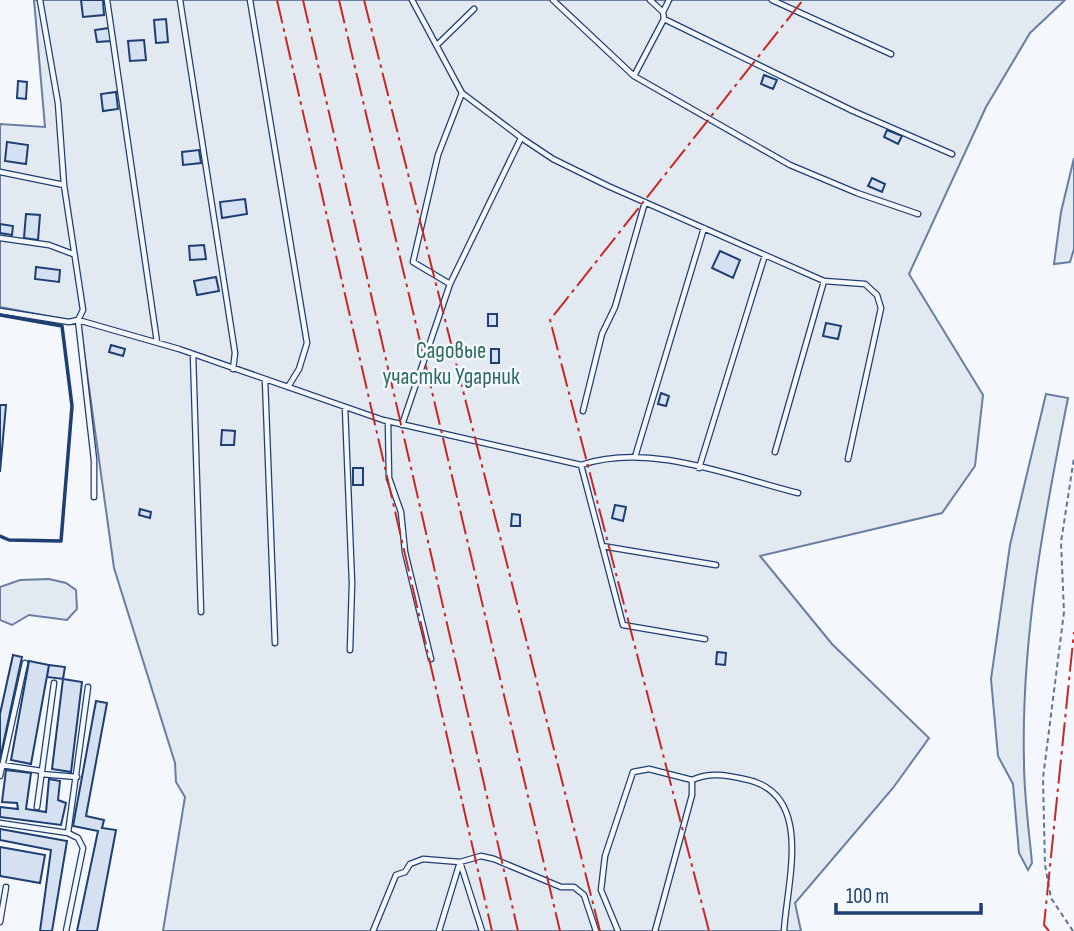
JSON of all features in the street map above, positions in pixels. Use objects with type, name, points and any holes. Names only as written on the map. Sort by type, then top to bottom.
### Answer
[{"type":"lane","points":[[40,0],[58,103],[64,185],[83,310],[78,320],[94,460],[94,497]]},
{"type":"lane","points":[[107,0],[157,343]]},
{"type":"lane","points":[[180,0],[235,353],[233,369]]},
{"type":"lane","points":[[250,0],[307,343],[299,369],[288,387]]},
{"type":"lane","points":[[412,0],[462,93],[553,159],[824,281],[866,284],[877,295],[881,308],[848,459]]},
{"type":"lane","points":[[553,0],[634,76],[790,165],[856,193],[918,214]]},
{"type":"lane","points":[[650,0],[663,12]]},
{"type":"lane","points":[[634,76],[664,19],[663,12],[669,0]]},
{"type":"lane","points":[[772,0],[891,54]]},
{"type":"lane","points":[[438,44],[474,9]]},
{"type":"lane","points":[[664,19],[853,111],[952,154]]},
{"type":"lane","points":[[450,284],[413,262],[438,155],[462,93]]},
{"type":"lane","points":[[402,425],[450,284],[521,138]]},
{"type":"lane","points":[[0,172],[64,185]]},
{"type":"lane","points":[[583,411],[601,334],[615,307],[645,202]]},
{"type":"lane","points":[[635,457],[705,228]]},
{"type":"lane","points":[[0,238],[49,245],[73,254]]},
{"type":"lane","points":[[699,468],[765,255]]},
{"type":"lane","points":[[775,452],[824,281]]},
{"type":"lane","points":[[0,310],[69,322],[78,320],[193,354],[402,425],[581,465],[601,458],[635,457],[699,468],[798,493]]},
{"type":"lane","points":[[193,354],[201,612]]},
{"type":"lane","points":[[265,380],[275,643]]},
{"type":"lane","points":[[345,407],[352,583],[350,650]]},
{"type":"lane","points":[[387,421],[389,478],[401,512],[405,552],[431,659]]},
{"type":"lane","points":[[581,465],[623,625],[705,639]]},
{"type":"lane","points":[[602,546],[716,565]]},
{"type":"lane","points":[[0,776],[25,663]]},
{"type":"lane","points":[[37,807],[54,683]]},
{"type":"lane","points":[[68,833],[88,687]]},
{"type":"lane","points":[[2,765],[77,777]]},
{"type":"lane","points":[[618,931],[601,890],[605,856],[633,772],[649,769],[692,780],[705,774],[762,782],[779,795],[792,838],[785,931]]},
{"type":"lane","points":[[655,931],[692,795],[692,780]]},
{"type":"lane","points":[[0,823],[68,833],[78,838],[83,848],[66,931]]},
{"type":"lane","points":[[373,931],[396,875],[423,859],[460,862],[481,856],[529,871],[561,887],[574,887],[584,895],[596,931]]},
{"type":"lane","points":[[439,931],[460,862]]},
{"type":"lane","points":[[460,862],[482,931]]},
{"type":"lane","points":[[0,922],[6,887]]},
{"type":"path","points":[[1073,931],[1051,898],[1045,866],[1043,778],[1064,612],[1061,542],[1074,458]]},
{"type":"green space","name":"Садовые участки Ударник","points":[[34,0],[1065,0],[1030,33],[986,107],[909,274],[983,395],[975,466],[942,513],[760,556],[832,644],[929,738],[893,788],[795,903],[801,931],[163,931],[185,797],[176,782],[175,763],[114,568],[80,322],[0,307],[0,124],[45,127]]},
{"type":"green space","points":[[1074,158],[1074,249],[1070,262],[1054,264],[1061,212]]},
{"type":"green space","points":[[1046,394],[1068,398],[1043,533],[1026,670],[1024,775],[1032,863],[1028,870],[1019,853],[1013,784],[998,756],[991,679],[1010,545]]},
{"type":"green space","points":[[49,579],[66,583],[76,590],[77,609],[67,620],[29,615],[12,625],[0,620],[0,587],[20,580]]},
{"type":"building","points":[[81,0],[103,0],[104,15],[83,17]]},
{"type":"building","points":[[166,19],[168,42],[156,43],[154,20]]},
{"type":"building","points":[[109,28],[111,41],[97,42],[95,30]]},
{"type":"building","points":[[144,40],[146,60],[130,61],[128,41]]},
{"type":"building","points":[[764,75],[777,80],[773,89],[761,84]]},
{"type":"building","points":[[18,81],[27,82],[26,99],[17,98]]},
{"type":"building","points":[[116,92],[118,109],[103,111],[101,94]]},
{"type":"building","points":[[887,130],[902,136],[898,144],[884,137]]},
{"type":"building","points":[[7,142],[28,145],[26,164],[5,161]]},
{"type":"building","points":[[199,150],[201,163],[183,165],[182,152]]},
{"type":"building","points":[[872,178],[885,184],[882,192],[868,186]]},
{"type":"building","points":[[245,199],[247,214],[222,218],[220,202]]},
{"type":"building","points":[[26,214],[40,215],[38,240],[24,238]]},
{"type":"building","points":[[0,224],[13,226],[12,235],[0,233]]},
{"type":"building","points":[[204,245],[206,259],[190,260],[189,246]]},
{"type":"building","points":[[720,251],[740,260],[733,278],[712,268]]},
{"type":"building","points":[[36,267],[60,270],[59,282],[35,279]]},
{"type":"building","points":[[216,277],[219,291],[197,295],[194,281]]},
{"type":"building","points":[[488,314],[497,314],[497,326],[488,326]]},
{"type":"building","points":[[826,323],[841,326],[838,339],[823,336]]},
{"type":"building","points":[[111,345],[125,349],[123,356],[109,352]]},
{"type":"building","points":[[491,349],[499,349],[499,363],[491,363]]},
{"type":"building","points":[[661,393],[669,396],[666,406],[658,404]]},
{"type":"building","points":[[0,405],[6,405],[0,472]]},
{"type":"building","points":[[222,430],[235,431],[234,445],[221,445]]},
{"type":"building","points":[[353,468],[363,468],[363,485],[353,485]]},
{"type":"building","points":[[615,505],[626,507],[623,521],[612,518]]},
{"type":"building","points":[[140,509],[151,512],[150,518],[139,515]]},
{"type":"building","points":[[512,514],[520,515],[520,526],[511,526]]},
{"type":"building","points":[[717,652],[726,653],[725,665],[716,664]]},
{"type":"building","points":[[13,655],[22,657],[0,759],[0,714]]},
{"type":"building","points":[[29,661],[49,665],[31,764],[11,760]]},
{"type":"building","points":[[49,665],[65,667],[63,679],[47,677]]},
{"type":"building","points":[[63,679],[82,682],[71,772],[52,769]]},
{"type":"building","points":[[96,701],[107,703],[86,816],[104,820],[102,828],[116,830],[97,931],[77,931],[98,831],[73,826]]},
{"type":"building","points":[[6,770],[31,773],[26,809],[46,812],[49,779],[60,781],[58,800],[66,803],[61,825],[0,817],[0,807],[18,809],[17,803],[2,802]]},
{"type":"building","points":[[0,829],[67,841],[52,931],[40,931],[51,850],[0,840]]},
{"type":"building","points":[[0,847],[45,855],[40,883],[0,876]]},
{"type":"wall","points":[[0,315],[62,326],[72,406],[61,541],[9,540],[0,536]]},
{"type":"power","points":[[277,0],[492,931]]},
{"type":"power","points":[[303,0],[518,931]]},
{"type":"power","points":[[339,0],[560,931]]},
{"type":"power","points":[[364,0],[600,931]]},
{"type":"power","points":[[709,931],[550,320],[803,0]]},
{"type":"power","points":[[1049,931],[1044,925],[1074,632]]}]
